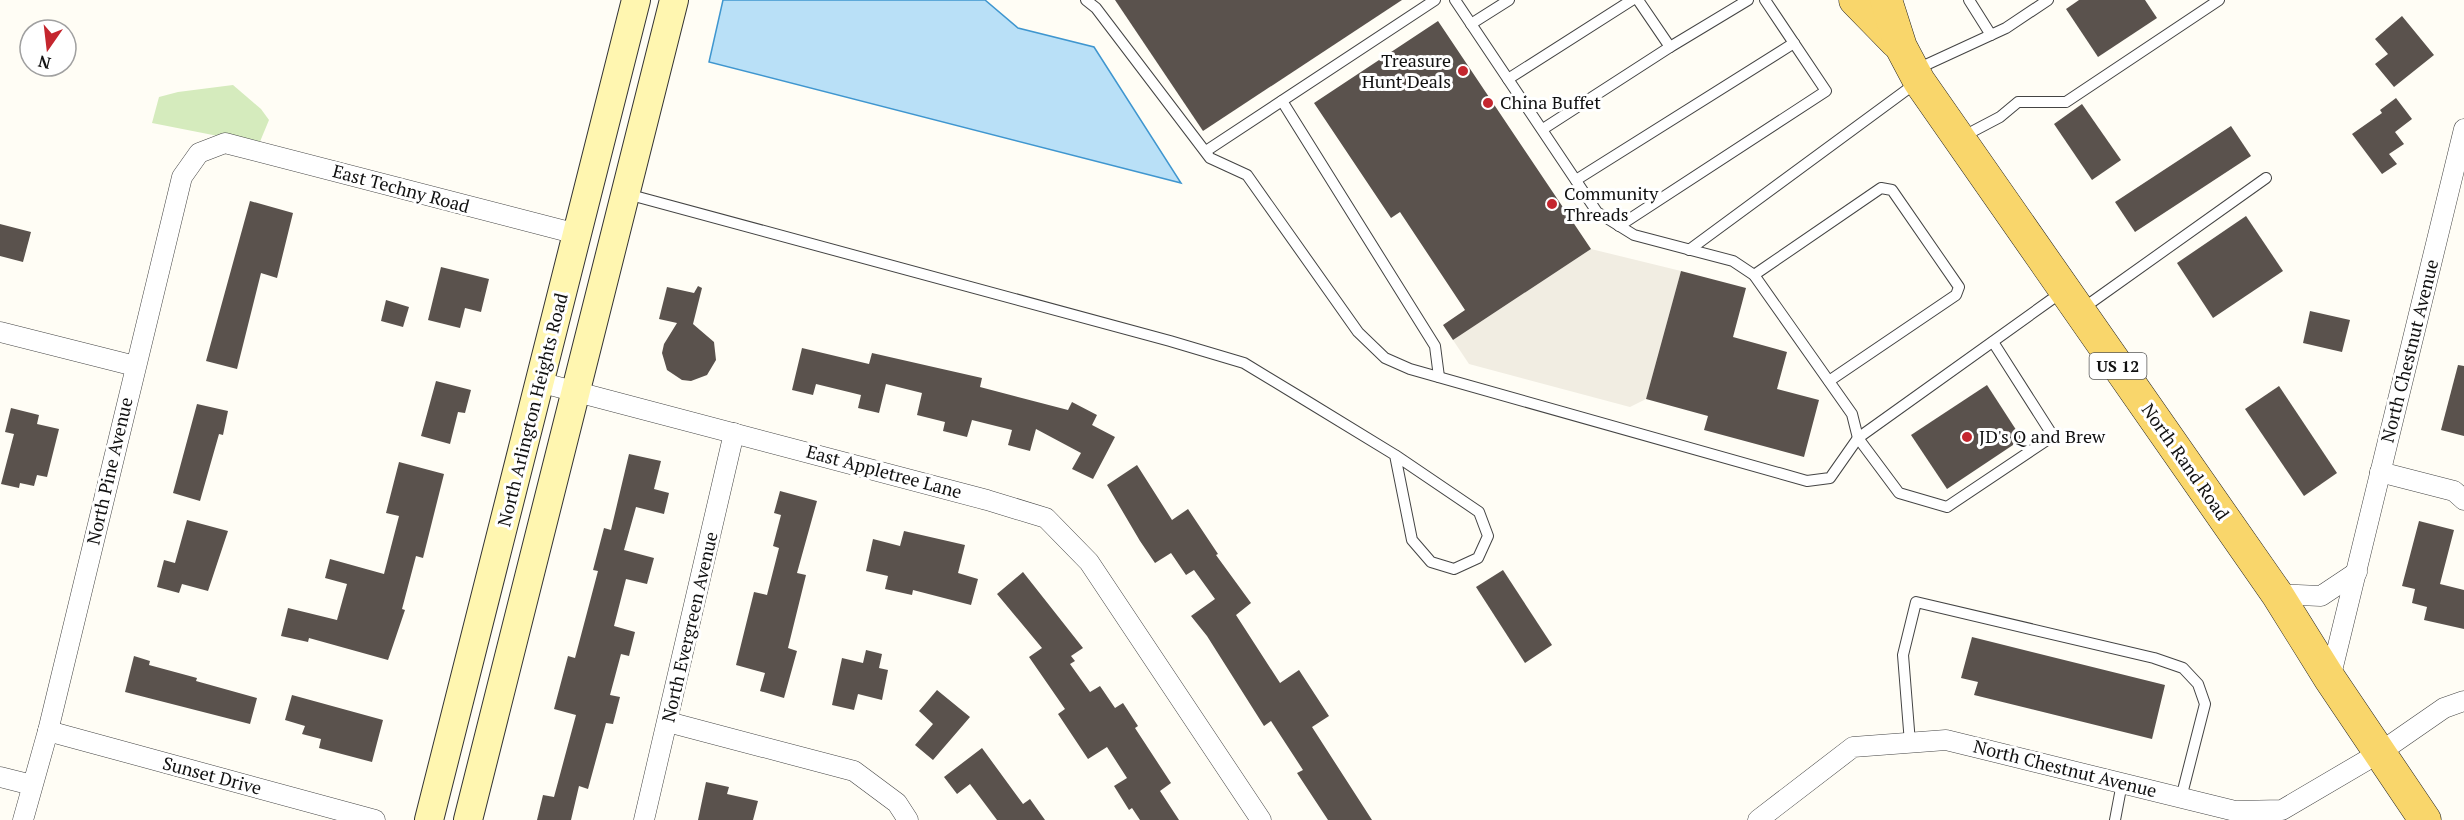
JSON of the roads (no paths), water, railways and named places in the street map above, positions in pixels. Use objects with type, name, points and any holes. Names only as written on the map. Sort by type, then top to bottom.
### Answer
[{"type":"main road","name":"North Arlington Heights Road","points":[[429,820],[636,0]]},
{"type":"main road","name":"North Arlington Heights Road","points":[[468,820],[674,0]]},
{"type":"main road","name":"US 12","points":[[1855,0],[1911,66]]},
{"type":"main road","name":"US 12","points":[[1886,0],[1911,66]]},
{"type":"main road","name":"North Rand Road","points":[[1911,66],[2277,594],[2330,679],[2425,820]]},
{"type":"street","name":"North Chestnut Avenue","points":[[2330,679],[2464,129]]},
{"type":"street","name":"East Techny Road","points":[[225,143],[577,234]]},
{"type":"street","name":"North Pine Avenue","points":[[23,820],[48,731],[182,177],[199,153],[225,143]]},
{"type":"street","points":[[0,332],[135,366]]},
{"type":"street","name":"East Appletree Lane","points":[[539,382],[987,500],[1046,518],[1089,562],[1261,820]]},
{"type":"street","name":"North Evergreen Avenue","points":[[644,820],[734,433]]},
{"type":"street","points":[[2380,472],[2454,491],[2464,500]]},
{"type":"street","points":[[2277,594],[2321,596],[2357,572]]},
{"type":"street","name":"North Chestnut Avenue","points":[[1758,820],[1853,747],[1946,740],[2235,812],[2250,815],[2282,810],[2379,753],[2444,708],[2464,701]]},
{"type":"street","points":[[668,722],[854,771],[897,803],[908,820]]},
{"type":"street","name":"Sunset Drive","points":[[48,731],[375,820]]},
{"type":"street","points":[[0,777],[32,785]]},
{"type":"lane","points":[[1086,0],[1096,8],[1210,158],[1247,175],[1358,332],[1385,358],[1439,377],[1807,481],[1830,478],[1858,438],[1993,342],[2072,300],[2266,178]]},
{"type":"lane","points":[[1206,151],[1435,0]]},
{"type":"lane","points":[[1455,0],[1597,212],[1634,235],[1733,261],[1754,275],[1852,414],[1858,438],[1899,493],[1947,507],[2053,436],[1993,342]]},
{"type":"lane","points":[[1472,24],[1509,0]]},
{"type":"lane","points":[[1508,79],[1632,0]]},
{"type":"lane","points":[[1638,0],[1670,47]]},
{"type":"lane","points":[[1543,129],[1748,0]]},
{"type":"lane","points":[[1619,226],[1826,91],[1765,0]]},
{"type":"lane","points":[[1969,0],[1991,35]]},
{"type":"lane","points":[[1689,250],[1911,66],[1991,35],[2048,0]]},
{"type":"lane","points":[[1959,138],[2000,117],[2018,102],[2066,102],[2219,0]]},
{"type":"lane","points":[[1576,180],[1794,43]]},
{"type":"lane","points":[[1282,101],[1435,346],[1439,377]]},
{"type":"lane","points":[[1754,275],[1881,188],[1892,190],[1959,287],[1956,295],[1829,381]]},
{"type":"lane","points":[[625,194],[1244,363],[1395,455],[1479,512],[1488,536],[1478,558],[1454,569],[1431,562],[1412,540],[1395,455]]},
{"type":"lane","points":[[1910,743],[1903,655],[1916,602],[2154,658],[2182,668],[2198,684],[2205,704],[2181,798]]},
{"type":"lane","points":[[2115,820],[2122,783]]},
{"type":"water","points":[[723,0],[985,0],[1018,28],[1094,47],[1181,183],[709,62]]},
{"type":"place","name":"Treasure Hunt Deals","points":[[1463,71]]},
{"type":"place","name":"China Buffet","points":[[1488,103]]},
{"type":"place","name":"Community Threads","points":[[1552,204]]},
{"type":"place","name":"JD's Q and Brew","points":[[1967,437]]}]
